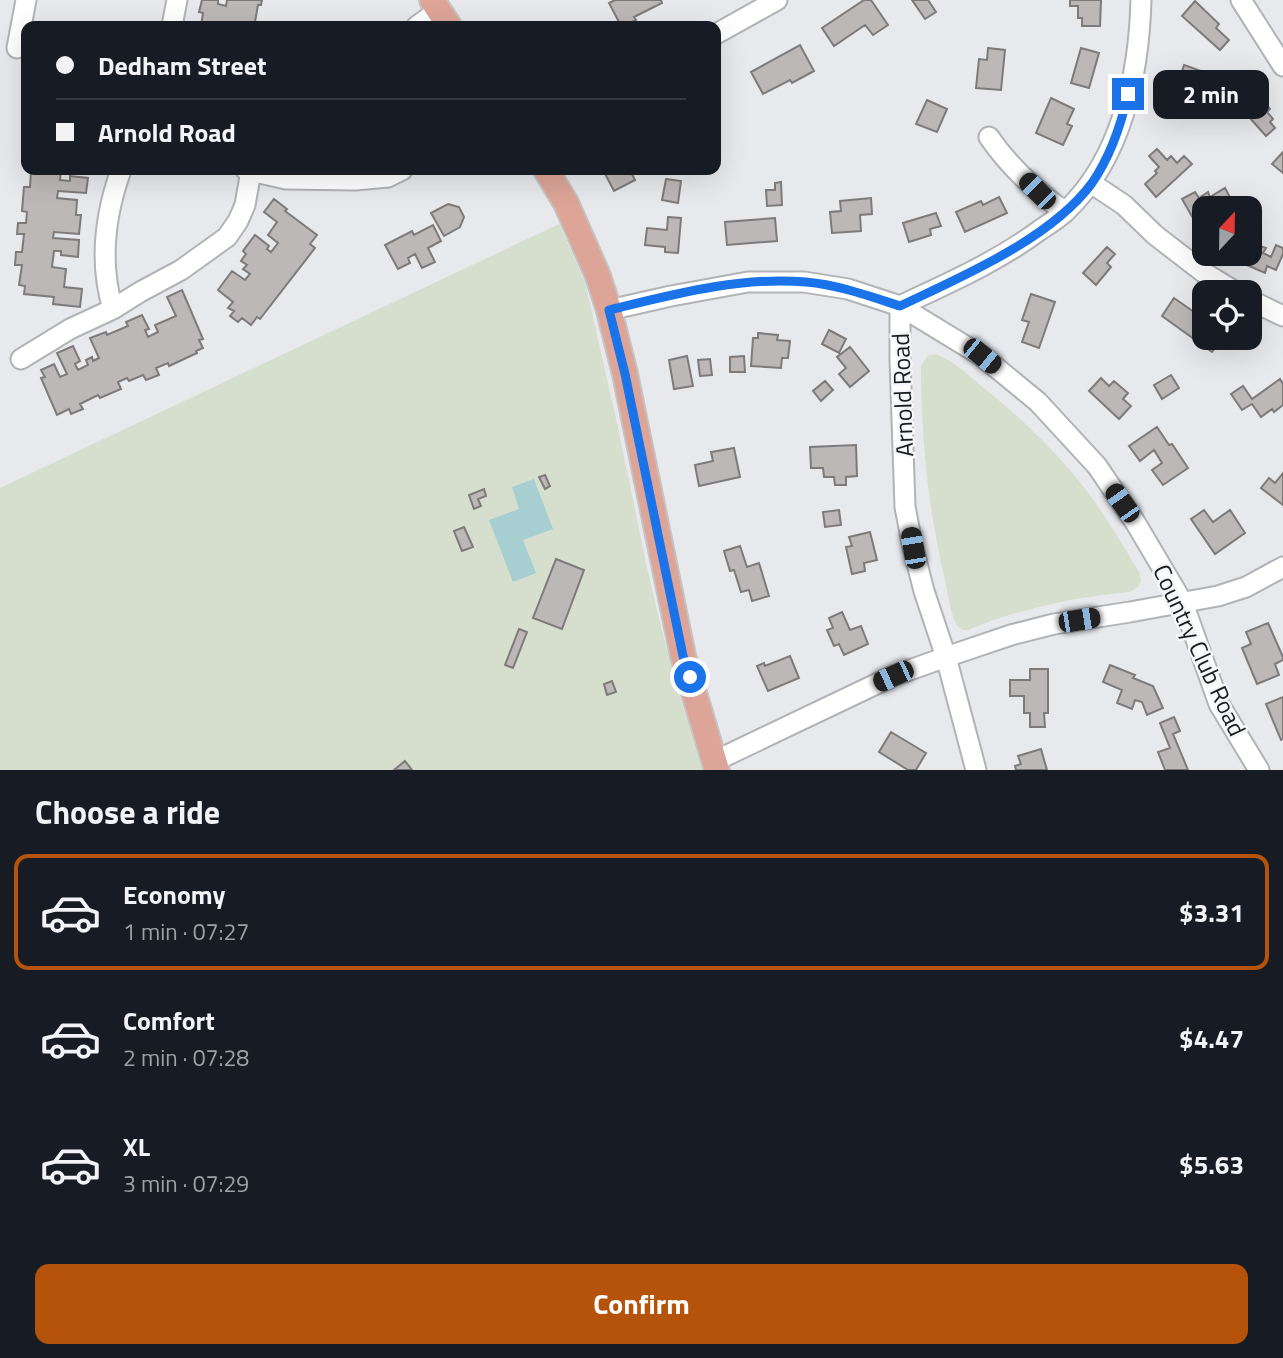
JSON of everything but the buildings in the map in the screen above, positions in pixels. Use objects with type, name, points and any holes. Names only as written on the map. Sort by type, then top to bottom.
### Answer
[{"type":"main road","points":[[549,175],[566,203],[598,276],[609,310],[628,387],[683,656],[716,766]]},
{"type":"street","points":[[21,21],[26,0]]},
{"type":"street","points":[[173,21],[177,0]]},
{"type":"street","points":[[721,31],[777,0]]},
{"type":"street","name":"Arnold Road","points":[[976,770],[946,657],[924,591],[905,507],[900,306],[979,268],[1026,240],[1065,212],[1091,183],[1110,150],[1124,114],[1133,75],[1141,0]]},
{"type":"street","points":[[1241,0],[1283,66]]},
{"type":"street","points":[[15,49],[21,22]]},
{"type":"street","points":[[989,137],[1004,158],[1037,191],[1065,212]]},
{"type":"street","points":[[113,309],[104,260],[108,216],[119,175]]},
{"type":"street","points":[[21,359],[70,329],[113,309],[181,270],[227,237],[245,205],[249,175]]},
{"type":"street","points":[[270,175],[286,179],[355,180],[391,175]]},
{"type":"street","points":[[1091,183],[1124,205],[1155,235],[1216,280]]},
{"type":"street","name":"Country Club Road","points":[[609,310],[748,282],[804,282],[848,289],[900,306],[982,356],[1038,402],[1097,466],[1135,522],[1183,603],[1219,704],[1259,770]]},
{"type":"street","points":[[1262,306],[1283,316]]},
{"type":"street","points":[[716,766],[893,676],[946,657],[1054,624],[1218,596],[1246,587],[1283,567]]},
{"type":"green space","points":[[559,224],[585,282],[661,627],[703,770],[0,770],[0,488]]},
{"type":"green space","points":[[935,354],[947,359],[994,396],[1062,461],[1107,520],[1139,572],[1141,581],[1138,587],[1130,592],[1088,597],[1027,610],[968,630],[957,626],[934,527],[924,447],[921,366],[927,356]]},
{"type":"water","points":[[534,479],[553,529],[523,540],[536,573],[513,582],[489,520],[519,509],[512,487]]},
{"type":"route","points":[[690,677],[683,656],[661,542],[609,310],[748,282],[804,282],[826,285],[848,289],[900,306],[979,268],[1026,240],[1065,212],[1091,183],[1110,150],[1124,114],[1128,94]]}]
